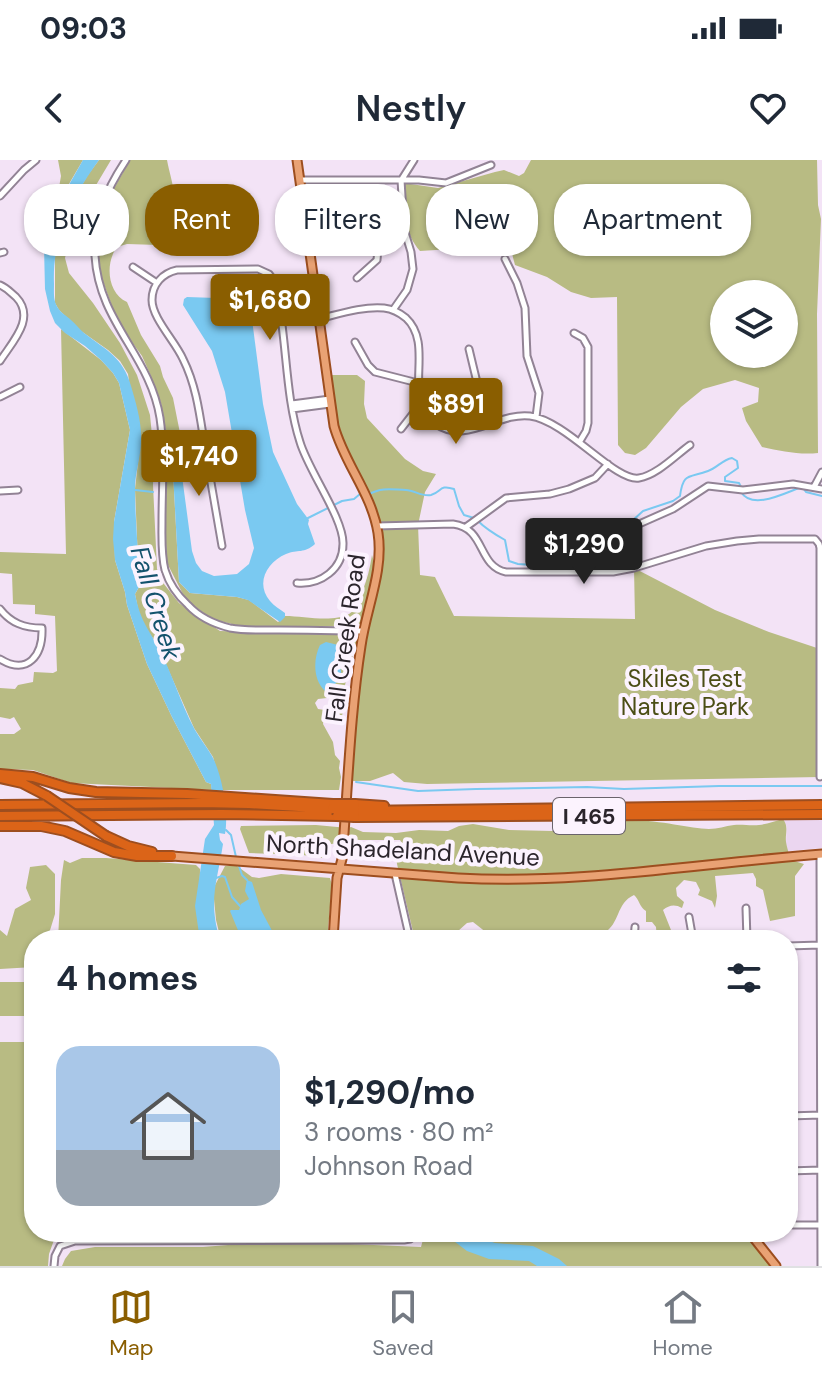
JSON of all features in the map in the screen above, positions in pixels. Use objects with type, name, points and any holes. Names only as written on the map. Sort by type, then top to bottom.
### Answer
[{"type":"highway","points":[[0,776],[47,796],[106,836],[135,848],[172,856]]},
{"type":"highway","points":[[0,776],[33,777],[96,792],[248,801],[269,799],[334,810]]},
{"type":"highway","name":"I 465","points":[[0,805],[187,798],[201,803],[248,801],[355,811],[822,814]]},
{"type":"highway","name":"I 465","points":[[355,811],[822,805]]},
{"type":"highway","name":"I 465","points":[[0,816],[250,814],[334,810]]},
{"type":"highway","points":[[0,826],[41,826],[126,854],[172,856]]},
{"type":"main road","name":"Fall Creek Road","points":[[297,160],[338,439],[370,506],[377,526],[379,546],[359,659],[334,930]]},
{"type":"main road","name":"North Shadeland Avenue","points":[[172,856],[469,878],[597,876],[821,854]]},
{"type":"main road","points":[[757,1242],[776,1266]]},
{"type":"street","points":[[0,196],[36,160]]},
{"type":"street","points":[[126,160],[108,188],[98,217],[95,242],[97,271],[102,296],[141,363],[160,416],[163,562],[172,585],[190,608],[215,623],[239,629],[364,631]]},
{"type":"street","points":[[401,184],[414,160]]},
{"type":"street","points":[[300,180],[446,183],[491,165]]},
{"type":"street","points":[[393,310],[407,290],[412,276],[410,249]]},
{"type":"street","points":[[357,278],[377,260],[377,256]]},
{"type":"street","points":[[505,259],[525,308],[527,356],[539,393],[536,417]]},
{"type":"street","points":[[133,267],[157,283]]},
{"type":"street","points":[[222,546],[199,406],[190,374],[174,342],[153,311],[152,297],[157,283],[166,274],[177,270],[260,270],[269,274],[277,287],[292,407],[302,447],[340,527],[343,540],[338,564],[322,579],[297,583]]},
{"type":"street","points":[[0,285],[19,300],[25,313],[22,326],[0,361]]},
{"type":"street","points":[[318,319],[383,308],[393,310],[407,320],[416,332],[419,345],[418,383],[423,409],[429,418],[445,429],[463,431],[512,416],[536,417],[554,424],[580,441],[626,476],[641,477],[690,445]]},
{"type":"street","points":[[574,333],[583,338],[589,350],[588,423],[580,441]]},
{"type":"street","points":[[355,342],[376,373],[418,383]]},
{"type":"street","points":[[469,349],[487,424]]},
{"type":"street","points":[[0,397],[20,387]]},
{"type":"street","points":[[401,429],[415,411],[420,398]]},
{"type":"street","points":[[292,407],[330,401]]},
{"type":"street","points":[[162,449],[205,446]]},
{"type":"street","points":[[466,527],[506,498],[569,489],[595,478],[608,464]]},
{"type":"street","points":[[814,487],[822,472]]},
{"type":"street","points":[[585,571],[593,552],[603,540],[675,508],[708,486],[743,490],[790,484],[822,489]]},
{"type":"street","points":[[0,491],[18,490]]},
{"type":"street","points":[[377,526],[455,524],[466,527],[475,535],[491,564],[500,571],[627,570],[698,548],[743,540],[811,538],[818,541],[821,586],[820,777]]},
{"type":"street","points":[[1,612],[18,624],[42,628],[40,649],[31,661],[16,665],[1,660]]},
{"type":"street","points":[[821,854],[821,1266]]},
{"type":"street","points":[[395,873],[408,930]]},
{"type":"street","points":[[746,908],[747,930]]},
{"type":"street","points":[[689,917],[691,930]]},
{"type":"street","points":[[798,946],[820,945]]},
{"type":"street","points":[[798,1116],[821,1115]]},
{"type":"street","points":[[798,1171],[821,1170]]},
{"type":"street","points":[[798,1225],[821,1225]]},
{"type":"street","points":[[54,1266],[60,1246],[72,1242]]},
{"type":"shaded area","points":[[822,817],[822,848],[788,851],[787,827],[783,819]]},
{"type":"green space","points":[[58,160],[83,160],[69,184],[60,184]]},
{"type":"green space","points":[[99,160],[111,160],[97,184],[83,184]]},
{"type":"green space","points":[[130,160],[167,160],[172,184],[145,184],[145,245],[129,244],[129,184],[116,184]]},
{"type":"green space","points":[[531,160],[817,160],[821,219],[817,314],[818,453],[762,447],[742,408],[758,402],[759,388],[735,380],[703,389],[681,407],[646,448],[635,455],[625,453],[618,445],[617,297],[591,298],[571,292],[547,277],[515,265],[513,256],[538,256],[538,184],[453,184],[504,170],[519,176]]},
{"type":"green space","points":[[404,183],[426,186],[426,251],[420,251],[410,236],[410,184]]},
{"type":"green space","points":[[55,256],[66,256],[69,273],[120,343],[137,375],[150,415],[157,569],[179,603],[220,631],[354,635],[357,640],[345,685],[342,718],[334,706],[336,697],[318,699],[315,703],[318,709],[325,710],[323,724],[340,761],[339,790],[222,790],[213,757],[194,728],[157,644],[139,614],[135,594],[139,587],[135,489],[139,453],[128,374],[120,361],[81,331],[55,303]]},
{"type":"green space","points":[[98,256],[112,256],[112,285],[120,298],[127,302],[141,335],[160,366],[173,398],[181,438],[172,440],[167,437],[161,403],[150,374],[142,356],[118,323],[100,273]]},
{"type":"green space","points":[[61,329],[101,360],[119,383],[130,430],[114,522],[115,560],[147,664],[212,790],[71,783],[33,770],[0,769],[0,734],[14,734],[21,729],[14,717],[0,717],[0,688],[15,689],[18,685],[33,682],[34,672],[57,671],[55,616],[35,614],[35,605],[13,604],[12,574],[0,573],[0,552],[66,554]]},
{"type":"green space","name":"Skiles Test Nature Park","points":[[331,375],[357,375],[365,381],[367,418],[405,459],[423,471],[436,474],[425,492],[418,525],[420,575],[435,577],[454,616],[635,619],[634,568],[715,610],[820,649],[820,777],[427,784],[404,782],[393,773],[370,781],[347,781],[364,631],[373,591],[379,522],[339,432]]},
{"type":"green space","points":[[170,451],[175,466],[179,582],[190,593],[249,600],[278,622],[285,616],[342,617],[357,604],[372,555],[375,566],[361,623],[356,626],[244,627],[212,619],[186,600],[167,563],[164,504]]},
{"type":"green space","points":[[783,819],[791,860],[804,864],[795,876],[795,916],[770,921],[763,890],[756,886],[753,873],[715,876],[715,908],[712,901],[698,895],[700,890],[696,882],[684,880],[676,888],[677,896],[684,902],[682,908],[672,906],[663,910],[671,930],[656,930],[652,922],[646,922],[646,911],[634,895],[624,903],[608,930],[483,930],[473,922],[459,930],[413,930],[397,864],[400,840],[353,840],[308,845],[302,850],[323,853],[322,858],[249,853],[240,829],[241,826],[316,825],[396,833],[448,831],[473,824],[509,830],[595,832],[618,821],[634,820],[709,829],[759,825]]},
{"type":"green space","points":[[82,858],[106,858],[196,865],[200,869],[199,930],[58,930],[64,860],[70,863]]},
{"type":"green space","points":[[46,865],[55,874],[55,914],[50,930],[24,930],[24,968],[0,969],[0,930],[7,936],[15,909],[31,900],[26,888],[30,867]]},
{"type":"green space","points":[[225,866],[237,866],[252,877],[259,878],[281,874],[330,878],[328,930],[218,930],[213,889]]},
{"type":"green space","points":[[0,982],[24,982],[24,1016],[0,1016]]},
{"type":"green space","points":[[0,1042],[24,1042],[24,1242],[53,1242],[48,1266],[0,1266]]},
{"type":"green space","points":[[304,1242],[421,1247],[422,1242],[753,1242],[775,1266],[62,1266],[71,1251],[95,1247],[203,1247]]},
{"type":"water","name":"Fall Creek","points":[[83,160],[99,160],[83,184],[69,184]]},
{"type":"water","name":"Fall Creek","points":[[44,256],[55,256],[56,305],[118,361],[128,376],[137,406],[141,446],[135,489],[139,587],[135,594],[143,621],[162,655],[195,730],[216,764],[222,783],[226,825],[225,834],[219,833],[223,844],[214,902],[217,930],[198,930],[195,906],[205,839],[214,825],[211,784],[206,782],[147,664],[115,560],[114,522],[130,430],[119,383],[101,360],[55,323],[45,289]]},
{"type":"water","points":[[187,297],[245,299],[250,304],[263,404],[273,452],[297,504],[309,520],[315,544],[279,558],[265,574],[266,594],[285,613],[280,622],[248,600],[190,593],[179,582],[173,472],[180,461],[192,551],[202,571],[214,576],[237,574],[249,564],[254,548],[225,392],[212,351],[183,305]]},
{"type":"water","points":[[326,642],[338,645],[341,675],[325,691],[318,681],[315,663],[320,645]]},
{"type":"water","points":[[247,880],[252,882],[272,930],[238,930],[230,911],[239,910],[241,904],[249,899],[245,891]]},
{"type":"water","points":[[455,1242],[533,1246],[567,1266],[537,1266],[529,1261],[489,1259],[467,1251]]},
{"type":"waterway","points":[[478,521],[505,540],[509,561],[533,565],[555,548],[573,552],[614,525],[632,521],[643,511],[673,501],[680,496],[685,479],[711,470],[728,459],[737,461],[738,468],[725,477],[725,481],[739,483],[741,487]]},
{"type":"waterway","points":[[368,494],[390,489],[428,495],[443,488],[454,489],[464,515],[474,518]]},
{"type":"waterway","points":[[741,492],[752,500],[777,497],[799,488],[822,496]]},
{"type":"waterway","points":[[135,490],[153,492]]},
{"type":"waterway","points":[[308,518],[360,494]]},
{"type":"waterway","points":[[356,782],[418,791],[822,786]]},
{"type":"waterway","points":[[226,830],[231,835],[236,857]]},
{"type":"waterway","points":[[238,863],[247,880]]},
{"type":"waterway","points":[[213,879],[225,877],[232,897],[240,906]]}]
